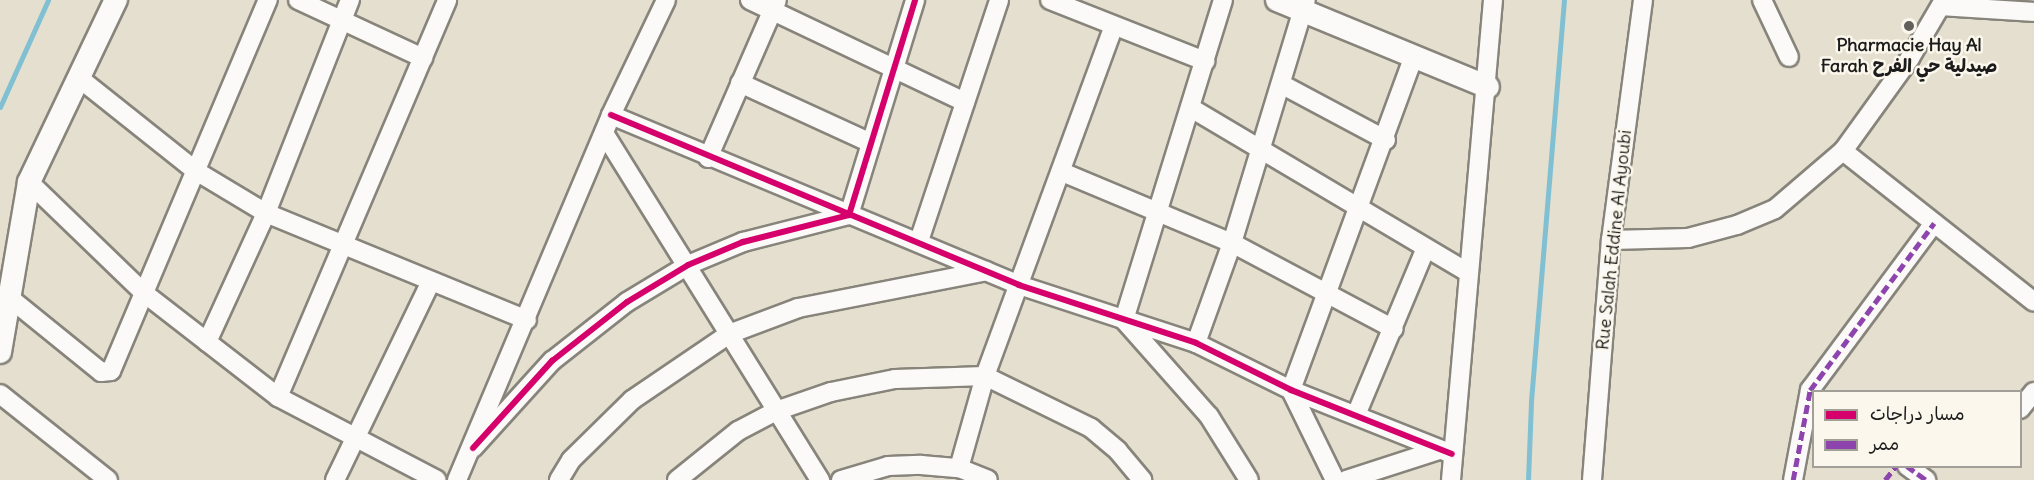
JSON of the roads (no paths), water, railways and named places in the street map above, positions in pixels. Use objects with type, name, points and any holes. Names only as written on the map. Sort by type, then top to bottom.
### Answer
[{"type":"street","points":[[0,352],[11,299],[29,182],[116,0]]},
{"type":"street","points":[[11,299],[105,374],[111,371],[268,0]]},
{"type":"street","points":[[298,0],[423,57]]},
{"type":"street","points":[[207,342],[266,213],[350,0]]},
{"type":"street","points":[[278,397],[340,243],[447,0]]},
{"type":"street","points":[[457,480],[473,448],[527,320],[611,114],[666,0]]},
{"type":"street","points":[[750,0],[775,5],[893,71],[965,102]]},
{"type":"street","points":[[849,215],[915,0]]},
{"type":"street","points":[[919,241],[999,0]]},
{"type":"street","points":[[1050,0],[1205,61]]},
{"type":"street","points":[[1124,320],[1191,108],[1222,0]]},
{"type":"street","points":[[1277,0],[1304,5],[1414,56],[1488,87]]},
{"type":"street","points":[[1451,480],[1445,452],[1488,87],[1493,0]]},
{"type":"street","name":"Rue Salah Eddine Al Ayoubi","points":[[1592,480],[1611,240],[1643,0]]},
{"type":"street","points":[[1762,0],[1789,57]]},
{"type":"street","points":[[1611,240],[1688,238],[1737,225],[1775,209],[1843,151],[1910,58],[1942,3],[2034,12]]},
{"type":"street","points":[[708,158],[775,5]]},
{"type":"street","points":[[1196,343],[1232,243],[1258,150],[1281,84],[1304,5]]},
{"type":"street","points":[[959,468],[985,376],[1114,26]]},
{"type":"street","points":[[1335,480],[1291,390],[1326,292],[1386,140],[1414,56]]},
{"type":"street","points":[[79,78],[196,171],[266,213],[527,320]]},
{"type":"street","points":[[740,83],[872,143]]},
{"type":"street","points":[[1281,84],[1386,140]]},
{"type":"street","points":[[1191,108],[1425,250],[1467,272]]},
{"type":"street","points":[[611,114],[708,158],[919,241],[1019,285],[1196,343],[1291,390],[1445,452]]},
{"type":"street","points":[[604,133],[820,480]]},
{"type":"street","points":[[1843,151],[2034,302]]},
{"type":"street","points":[[1062,172],[1159,210],[1232,243],[1395,329]]},
{"type":"street","points":[[29,182],[144,293],[278,397],[437,480]]},
{"type":"street","points":[[473,448],[552,362],[627,302],[688,265],[742,242],[849,215]]},
{"type":"street","points":[[1813,390],[1934,223]]},
{"type":"street","points":[[1356,415],[1395,329],[1425,250]]},
{"type":"street","points":[[558,480],[571,460],[632,400],[729,334],[798,308],[986,271]]},
{"type":"street","points":[[335,480],[353,438],[431,281]]},
{"type":"street","points":[[1124,320],[1209,416],[1249,480]]},
{"type":"street","points":[[677,480],[738,431],[776,411],[831,392],[895,379],[985,376],[1091,428],[1118,450],[1142,480]]},
{"type":"street","points":[[1793,480],[1812,391]]},
{"type":"street","points":[[2022,407],[2034,392]]},
{"type":"street","points":[[0,394],[108,480]]},
{"type":"street","points":[[1346,480],[1445,452]]},
{"type":"street","points":[[840,480],[888,466],[959,468],[988,480]]},
{"type":"street","points":[[1910,468],[1926,480]]},
{"type":"waterway","points":[[0,107],[48,0]]},
{"type":"waterway","points":[[1528,480],[1531,401],[1564,0]]},
{"type":"place","name":"Pharmacie Hay Al Farah صيدلية حي الفرح","points":[[1909,26]]}]
